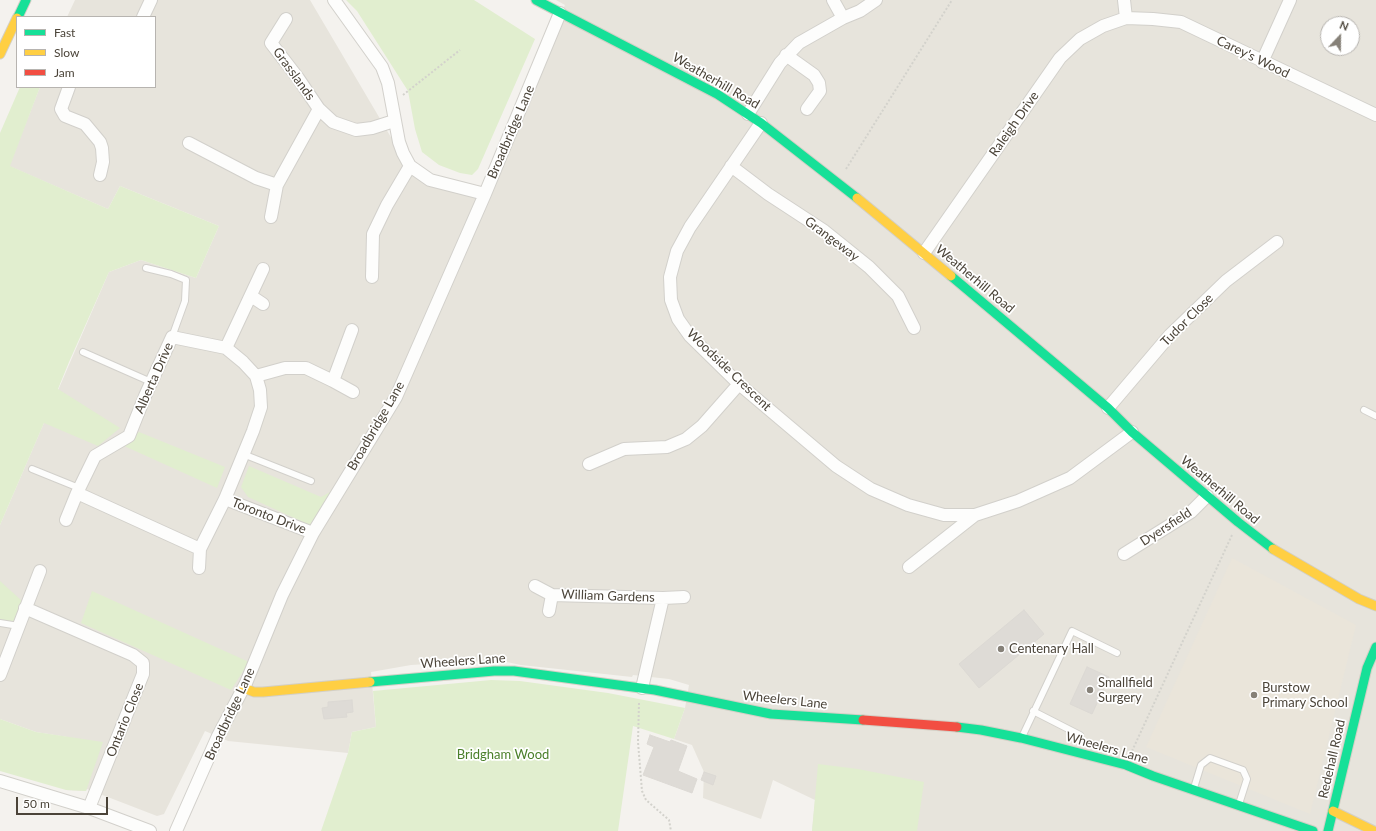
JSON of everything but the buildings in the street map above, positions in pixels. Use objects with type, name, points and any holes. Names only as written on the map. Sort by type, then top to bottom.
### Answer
[{"type":"main road","points":[[18,16],[26,0]]},
{"type":"main road","name":"Weatherhill Road","points":[[536,0],[691,80],[761,123],[836,181],[924,253],[1108,408],[1132,432],[1207,496],[1267,545],[1359,599],[1376,606]]},
{"type":"main road","points":[[0,54],[16,20]]},
{"type":"main road","name":"Redehall Road","points":[[1328,831],[1367,668],[1376,647]]},
{"type":"main road","name":"Wheelers Lane","points":[[244,688],[254,692],[263,692],[503,670],[642,688],[771,714],[940,725],[981,730],[1022,738],[1126,765],[1313,831]]},
{"type":"main road","points":[[1333,812],[1374,831]]},
{"type":"street","points":[[143,16],[151,0]]},
{"type":"street","points":[[334,0],[382,67],[388,83],[393,104],[394,121],[403,153],[410,166],[430,180],[485,194]]},
{"type":"street","points":[[833,0],[843,18]]},
{"type":"street","points":[[748,114],[786,55],[799,43],[843,18],[860,11],[876,0]]},
{"type":"street","points":[[1124,0],[1126,18]]},
{"type":"street","points":[[1262,62],[1290,0]]},
{"type":"street","name":"Broadbridge Lane","points":[[176,831],[218,736],[244,688],[282,595],[313,533],[396,397],[485,194],[560,13]]},
{"type":"street","name":"Carey's Wood","points":[[1126,18],[1181,22],[1262,62],[1376,115]]},
{"type":"street","name":"Raleigh Drive","points":[[924,253],[1060,58],[1080,38],[1103,26],[1126,18]]},
{"type":"street","name":"Grasslands","points":[[286,19],[271,43],[298,78],[319,109],[333,122],[356,130],[372,128],[394,121]]},
{"type":"street","points":[[786,55],[814,75],[819,83],[820,91],[807,109]]},
{"type":"street","points":[[69,88],[61,108],[65,116],[85,124],[100,142],[103,162],[100,175]]},
{"type":"street","name":"Grasslands","points":[[271,217],[277,185],[319,109]]},
{"type":"street","name":"Woodside Crescent","points":[[761,123],[690,227],[677,251],[670,277],[671,300],[678,319],[690,336],[740,384],[836,466],[871,490],[908,505],[944,515],[975,515],[1018,501],[1070,478],[1132,432]]},
{"type":"street","points":[[189,143],[256,178],[277,185]]},
{"type":"street","points":[[372,277],[373,234],[387,205],[410,166]]},
{"type":"street","name":"Grangeway","points":[[731,166],[768,194],[823,230],[869,267],[898,296],[914,328]]},
{"type":"street","name":"Tudor Close","points":[[1108,408],[1170,335],[1226,281],[1277,242]]},
{"type":"street","points":[[226,348],[263,269]]},
{"type":"street","points":[[251,296],[263,304]]},
{"type":"street","points":[[334,381],[352,330]]},
{"type":"street","name":"Alberta Drive","points":[[78,490],[95,456],[129,436],[151,382],[172,337],[226,348],[243,362],[256,376]]},
{"type":"street","points":[[199,568],[200,550],[225,500],[261,407],[260,390],[256,376],[285,368],[306,368],[334,381],[352,392]]},
{"type":"street","points":[[589,464],[624,449],[667,447],[686,439],[702,426],[740,384]]},
{"type":"street","points":[[66,520],[78,490],[200,550]]},
{"type":"street","name":"Dyersfield","points":[[1124,554],[1191,512],[1207,496]]},
{"type":"street","name":"Toronto Drive","points":[[225,500],[313,533]]},
{"type":"street","name":"Woodside Crescent","points":[[909,567],[975,515]]},
{"type":"street","points":[[0,676],[40,571]]},
{"type":"street","name":"William Gardens","points":[[535,586],[552,595],[663,598],[684,597]]},
{"type":"street","name":"William Gardens","points":[[549,611],[552,595]]},
{"type":"street","name":"William Gardens","points":[[642,688],[663,598]]},
{"type":"street","name":"Ontario Close","points":[[25,608],[133,655],[143,663],[143,674],[89,808]]},
{"type":"street","points":[[0,781],[89,808],[150,831]]},
{"type":"lane","points":[[146,268],[171,274],[186,280],[184,302],[172,337]]},
{"type":"lane","points":[[83,352],[151,382]]},
{"type":"lane","points":[[1364,410],[1376,416]]},
{"type":"lane","points":[[243,454],[311,481]]},
{"type":"lane","points":[[32,469],[78,490]]},
{"type":"lane","points":[[0,623],[19,626]]},
{"type":"lane","points":[[1022,738],[1072,631],[1117,653]]},
{"type":"lane","points":[[1034,711],[1080,735]]},
{"type":"lane","points":[[1194,790],[1201,765],[1210,758],[1243,770],[1247,779],[1238,805]]},
{"type":"path","points":[[836,181],[845,170],[952,0]]},
{"type":"path","points":[[393,104],[460,50]]},
{"type":"path","points":[[1126,765],[1238,522]]},
{"type":"path","points":[[642,688],[638,722],[642,791],[646,800],[669,820],[671,831]]},
{"type":"shaded area","points":[[75,0],[310,0],[412,173],[484,194],[565,5],[556,0],[1376,0],[1376,831],[812,831],[815,800],[773,780],[761,819],[703,798],[704,772],[692,745],[674,739],[685,708],[689,685],[669,679],[633,675],[632,677],[521,665],[502,661],[411,665],[371,672],[376,727],[352,732],[348,753],[228,741],[205,731],[164,814],[157,816],[87,789],[86,791],[66,790],[67,737],[36,732],[0,719],[0,525],[109,272],[141,260],[196,278],[219,226],[120,186],[108,209],[9,166],[40,88],[156,88],[156,16],[67,16]]},
{"type":"shaded area","name":"Burstow Primary School","points":[[1232,558],[1356,625],[1310,814],[1146,747]]},
{"type":"green space","points":[[346,0],[474,0],[535,39],[478,169],[472,175],[460,173],[439,165],[422,152],[415,129],[408,91],[357,11]]},
{"type":"green space","points":[[20,88],[40,88],[10,166],[108,209],[120,186],[219,226],[196,278],[141,260],[109,272],[58,389],[120,428],[98,446],[44,423],[0,525],[0,133]]},
{"type":"green space","points":[[139,432],[225,467],[217,488],[122,445]]},
{"type":"green space","points":[[249,466],[321,497],[341,486],[312,526],[248,497],[241,487]]},
{"type":"green space","points":[[0,581],[22,601],[14,622],[0,621]]},
{"type":"green space","points":[[92,591],[249,662],[231,690],[81,623]]},
{"type":"green space","name":"Bridgham Wood","points":[[491,680],[520,681],[608,693],[685,708],[674,739],[633,726],[618,831],[321,831],[348,753],[352,732],[376,727],[373,691]]},
{"type":"green space","points":[[0,719],[36,732],[103,742],[86,791],[66,790],[0,771]]},
{"type":"green space","points":[[818,764],[858,769],[924,782],[917,831],[812,831]]},
{"type":"traffic: fast","points":[[18,16],[26,0]]},
{"type":"traffic: fast","points":[[536,0],[717,94],[761,123],[857,198]]},
{"type":"traffic: fast","points":[[951,276],[1108,408],[1132,432],[1238,522],[1273,549]]},
{"type":"traffic: fast","points":[[1328,831],[1367,668],[1376,647]]},
{"type":"traffic: fast","points":[[370,682],[494,671],[514,671],[655,690],[771,714],[863,720]]},
{"type":"traffic: fast","points":[[957,727],[1021,738],[1126,765],[1153,776],[1313,831]]},
{"type":"traffic: slow","points":[[0,54],[16,20]]},
{"type":"traffic: slow","points":[[857,198],[951,276]]},
{"type":"traffic: slow","points":[[1273,549],[1359,599],[1376,606]]},
{"type":"traffic: slow","points":[[244,688],[254,692],[263,692],[370,682]]},
{"type":"traffic: slow","points":[[1333,811],[1374,831]]},
{"type":"traffic: jam","points":[[863,720],[957,727]]},
{"type":"place","name":"Centenary Hall","points":[[1001,649]]},
{"type":"place","name":"Smallfield Surgery","points":[[1090,690]]},
{"type":"place","name":"Burstow Primary School","points":[[1254,695]]}]
